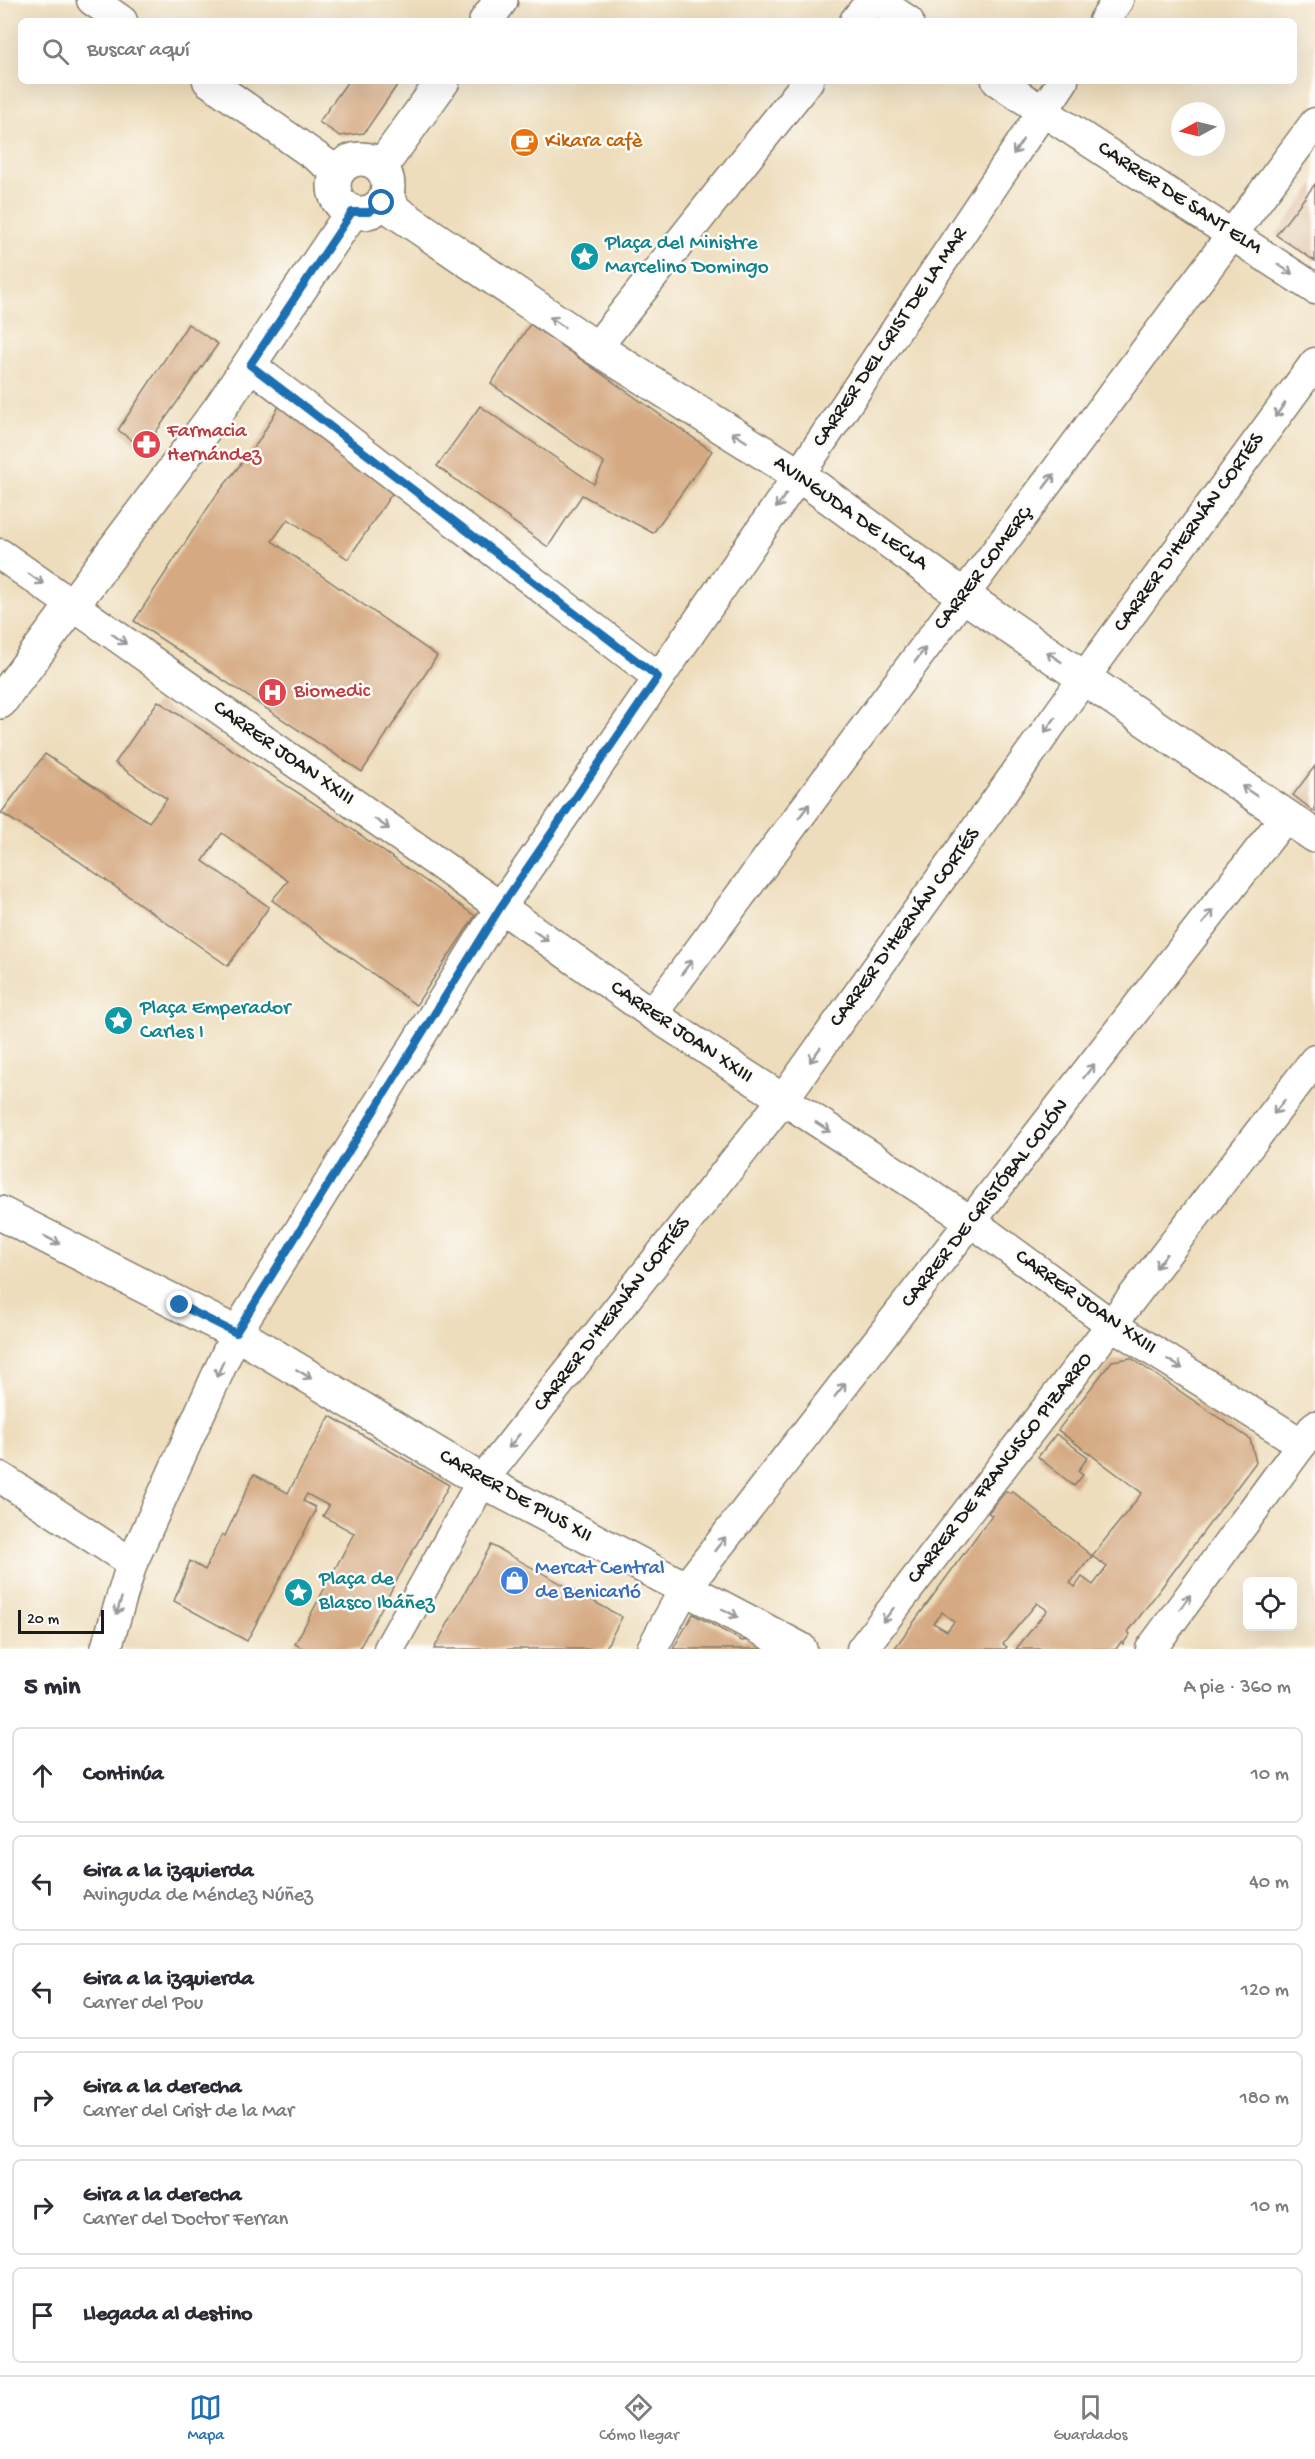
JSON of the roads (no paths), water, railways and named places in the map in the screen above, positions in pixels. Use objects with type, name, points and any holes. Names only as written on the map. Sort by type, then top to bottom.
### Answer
[{"type":"street","points":[[92,0],[118,18]]},
{"type":"street","points":[[488,18],[501,0]]},
{"type":"street","points":[[857,18],[872,0]]},
{"type":"street","points":[[877,0],[904,18]]},
{"type":"street","points":[[1106,18],[1118,0]]},
{"type":"street","points":[[212,84],[338,172]]},
{"type":"street","points":[[384,182],[375,162],[358,159],[343,165],[338,172],[334,187],[335,195],[345,208],[352,212],[369,212],[382,203],[384,182],[441,84]]},
{"type":"street","points":[[596,348],[806,84]]},
{"type":"street","name":"CARRER DE SANT ELM","points":[[1002,84],[1315,288]]},
{"type":"street","name":"CARRER DEL CRIST DE LA MAR","points":[[106,1649],[132,1563],[236,1333],[500,908],[799,475],[1061,84]]},
{"type":"street","name":"CARRER COMERÇ","points":[[652,1014],[1315,123]]},
{"type":"street","name":"AVINGUDA DE LECLA","points":[[384,182],[395,211],[596,348],[799,475],[964,596],[1315,836]]},
{"type":"street","points":[[0,702],[250,365],[352,212]]},
{"type":"street","name":"CARRER D'HERNÁN CORTÉS","points":[[388,1649],[482,1481],[782,1101],[1084,678],[1315,363]]},
{"type":"street","points":[[250,365],[658,677]]},
{"type":"street","name":"CARRER JOAN XXIII","points":[[0,554],[652,1014],[782,1101],[972,1222],[1112,1325],[1308,1435]]},
{"type":"street","name":"CARRER DE CRISTÓBAL COLÓN","points":[[652,1649],[684,1590],[1286,816]]},
{"type":"street","name":"CARRER DE FRANCISCO PIZARRO","points":[[862,1649],[1315,1060]]},
{"type":"street","name":"CARRER DE PIUS XII","points":[[0,1214],[236,1333],[482,1481],[684,1590],[800,1649]]},
{"type":"street","points":[[1151,1649],[1308,1435]]},
{"type":"street","points":[[0,1477],[132,1563]]},
{"type":"place","name":"Kikara cafè","points":[[524,142]]},
{"type":"place","name":"Plaça del Ministre Marcelino Domingo","points":[[584,256]]},
{"type":"place","name":"Farmacia Hernández","points":[[146,444]]},
{"type":"place","name":"Biomedic","points":[[273,692]]},
{"type":"place","name":"Plaça Emperador Carles I","points":[[119,1021]]},
{"type":"place","name":"Mercat Central de Benicarló","points":[[514,1581]]},
{"type":"place","name":"Plaça de Blasco Ibáñez","points":[[298,1592]]}]
